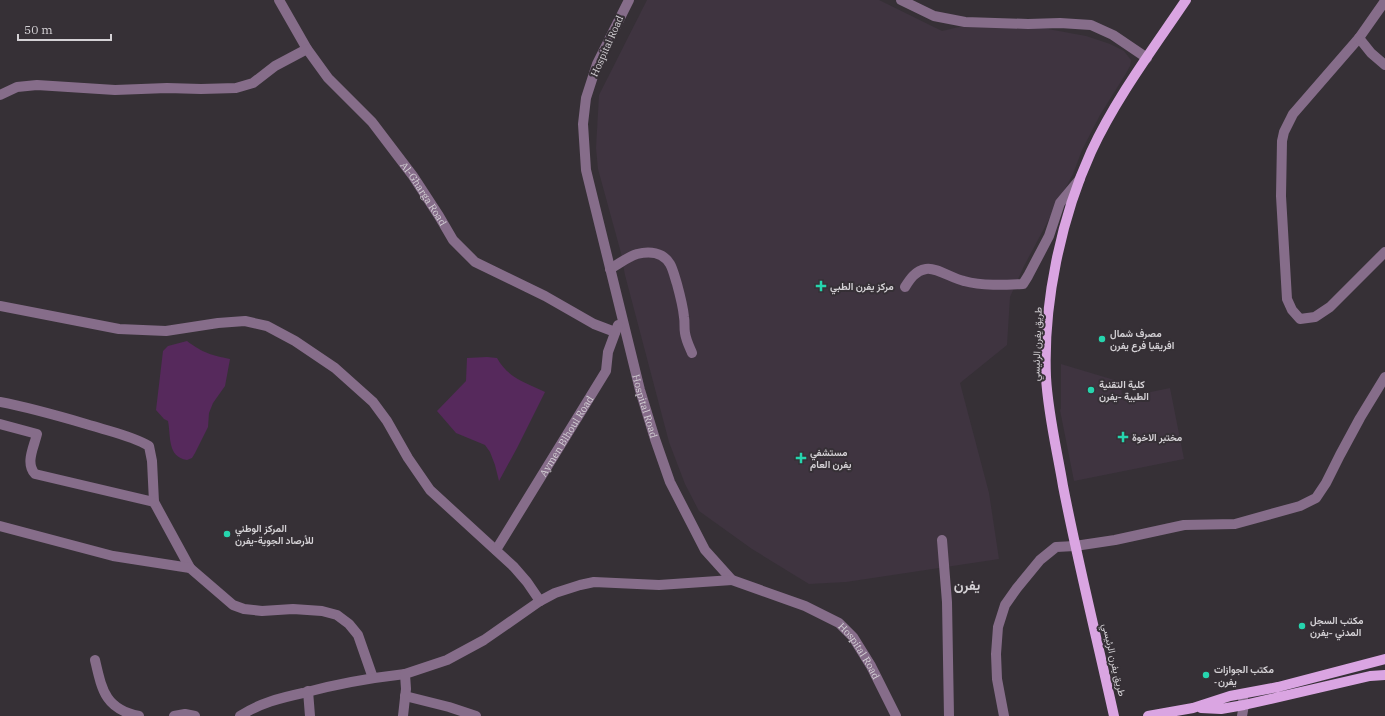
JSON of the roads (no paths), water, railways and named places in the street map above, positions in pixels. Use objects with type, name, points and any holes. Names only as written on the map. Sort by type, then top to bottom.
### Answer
[{"type":"main road","name":"طريق يفرن الرئيسي","points":[[1114,716],[1075,546],[1050,414],[1046,362],[1050,304],[1061,239],[1080,178],[1092,150],[1117,104],[1186,0]]},
{"type":"main road","points":[[1222,708],[1243,694],[1385,659]]},
{"type":"main road","points":[[1148,716],[1193,708],[1222,708],[1244,705],[1370,676],[1385,675]]},
{"type":"street","name":"Al-Gharga Road","points":[[279,0],[307,49],[328,78],[372,122],[413,176],[453,240],[475,262],[545,296],[594,324],[615,332]]},
{"type":"street","name":"Hospital Road","points":[[629,0],[597,64],[586,98],[582,124],[586,170],[621,316],[640,390],[670,482],[705,550],[732,580],[805,606],[839,623],[853,637],[871,666],[896,716]]},
{"type":"street","points":[[901,0],[934,16],[965,22],[1091,24],[1113,35],[1147,58]]},
{"type":"street","points":[[1385,1],[1359,38],[1294,114],[1284,132],[1282,141],[1281,196],[1287,299],[1292,310],[1300,319],[1315,317],[1330,307],[1385,252]]},
{"type":"street","points":[[1359,38],[1371,53],[1385,65]]},
{"type":"street","points":[[0,94],[17,87],[37,85],[116,90],[236,88],[253,82],[275,66],[307,49]]},
{"type":"street","points":[[905,287],[911,277],[925,269],[931,269],[963,281],[975,283],[992,285],[1023,284],[1049,236],[1060,203],[1080,178]]},
{"type":"street","points":[[610,269],[636,254],[650,252],[664,257],[670,264],[682,302],[685,319],[684,332],[686,341],[692,353]]},
{"type":"street","points":[[0,306],[119,329],[166,331],[218,323],[245,321],[267,326],[295,341],[334,368],[373,402],[387,421],[408,458],[430,490],[514,567],[527,582],[540,601]]},
{"type":"street","name":"Aymen Blhoul Road","points":[[496,550],[606,371],[608,352],[621,316]]},
{"type":"street","points":[[1004,716],[997,679],[996,654],[998,627],[1005,605],[1040,560],[1056,547],[1075,546],[1115,540],[1184,525],[1235,524],[1300,506],[1316,498],[1385,378]]},
{"type":"street","points":[[0,402],[49,413],[115,432],[149,446],[152,460],[154,502],[190,568],[233,605],[244,609],[262,611],[293,609],[337,615],[349,624],[358,635],[373,678]]},
{"type":"street","points":[[0,424],[37,434],[30,459],[34,474],[154,502]]},
{"type":"street","points":[[0,526],[113,556],[190,568]]},
{"type":"street","points":[[942,540],[947,602],[949,716]]},
{"type":"street","points":[[240,716],[253,708],[281,698],[373,678],[405,674],[447,660],[484,640],[540,601],[555,593],[594,582],[659,584],[732,580]]},
{"type":"street","points":[[96,660],[100,681],[108,700],[128,714],[139,716]]},
{"type":"street","points":[[403,716],[405,674]]},
{"type":"street","points":[[308,691],[310,716]]},
{"type":"street","points":[[1242,716],[1244,705],[1243,694]]},
{"type":"street","points":[[405,696],[449,707],[476,716]]},
{"type":"street","points":[[174,716],[185,714],[195,716]]},
{"type":"place","name":"مركز يفرن الطبي","points":[[821,286]]},
{"type":"place","name":"مصرف شمال افريقيا فرع يفرن","points":[[1102,339]]},
{"type":"place","name":"كلية التقنية الطبية -يفرن","points":[[1091,390]]},
{"type":"place","name":"مختبر الاخوة","points":[[1123,437]]},
{"type":"place","name":"مستشفي يفرن العام","points":[[801,458]]},
{"type":"place","name":"المركز الوطني للأرصاد الجوية-يفرن","points":[[227,534]]},
{"type":"place","name":"مكتب السجل المدني -يفرن","points":[[1302,626]]},
{"type":"place","name":"مكتب الجوازات -يفرن","points":[[1206,675]]},
{"type":"district","name":"يفرن","points":[[967,585]]}]
